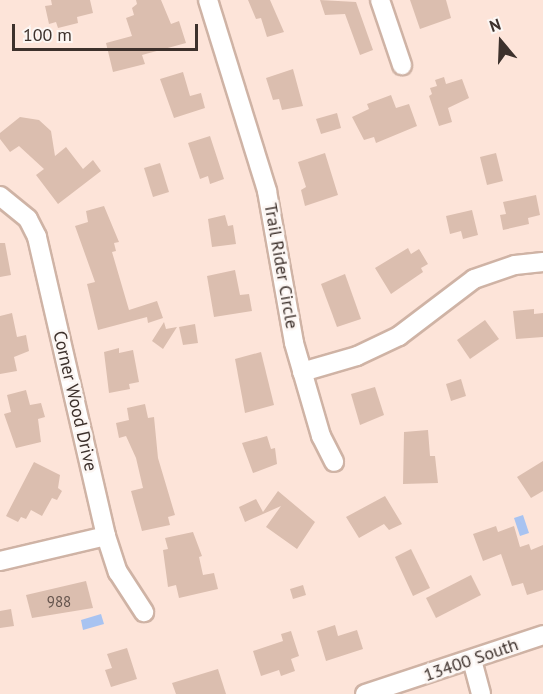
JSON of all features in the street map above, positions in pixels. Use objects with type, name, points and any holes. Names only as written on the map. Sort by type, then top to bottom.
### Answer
[{"type":"street","name":"Trail Rider Circle","points":[[208,0],[273,211],[287,308],[321,435],[334,462]]},
{"type":"street","points":[[380,0],[402,65]]},
{"type":"street","name":"Corner Wood Drive","points":[[0,196],[27,219],[37,237],[106,536],[118,572],[144,612]]},
{"type":"street","points":[[303,372],[357,356],[399,336],[474,279],[515,266],[543,262]]},
{"type":"street","points":[[0,561],[106,536]]},
{"type":"street","name":"13400 South","points":[[365,694],[543,635]]},
{"type":"street","points":[[472,660],[481,694]]},
{"type":"water","points":[[523,515],[529,533],[520,536],[514,518]]},
{"type":"water","points":[[101,614],[104,624],[83,630],[81,620]]},
{"type":"building","points":[[51,0],[90,0],[93,13],[77,17],[78,23],[58,28],[56,22],[49,24],[45,6],[52,5]]},
{"type":"building","points":[[136,0],[161,0],[171,24],[179,21],[186,43],[142,55],[145,64],[113,72],[106,43],[132,36],[126,18],[134,15],[132,8],[137,4]]},
{"type":"building","points":[[248,0],[270,0],[284,32],[267,37],[261,18],[256,19]]},
{"type":"building","points":[[320,0],[356,2],[373,50],[360,55],[345,14],[325,15]]},
{"type":"building","points":[[410,0],[446,0],[451,18],[420,29]]},
{"type":"building","points":[[293,69],[303,106],[282,110],[279,99],[273,100],[266,78]]},
{"type":"building","points":[[183,72],[190,96],[201,93],[205,108],[174,118],[160,79]]},
{"type":"building","points":[[444,77],[446,84],[462,79],[469,98],[448,108],[452,122],[439,126],[429,96],[432,94],[430,88],[437,86],[435,80]]},
{"type":"building","points":[[391,95],[396,108],[409,104],[417,126],[376,143],[374,137],[364,140],[352,117],[369,109],[367,104]]},
{"type":"building","points":[[337,113],[341,128],[321,134],[316,119]]},
{"type":"building","points":[[20,117],[39,120],[51,131],[55,156],[66,147],[83,169],[93,160],[101,171],[58,204],[36,175],[44,169],[19,146],[10,152],[0,139],[0,133]]},
{"type":"building","points":[[210,136],[224,179],[210,184],[208,176],[200,179],[188,143]]},
{"type":"building","points":[[325,153],[338,195],[305,206],[301,190],[306,187],[298,162]]},
{"type":"building","points":[[496,153],[503,181],[487,185],[480,157]]},
{"type":"building","points":[[160,163],[169,192],[153,197],[144,168]]},
{"type":"building","points":[[536,195],[540,215],[528,218],[529,224],[503,230],[500,215],[506,214],[503,202]]},
{"type":"building","points":[[104,206],[119,242],[114,243],[116,251],[112,252],[129,310],[157,301],[163,318],[148,323],[147,317],[98,330],[87,284],[95,282],[75,226],[88,222],[86,211]]},
{"type":"building","points":[[472,210],[478,235],[463,239],[461,231],[450,234],[446,216]]},
{"type":"building","points":[[225,215],[228,226],[233,225],[236,244],[212,247],[208,219]]},
{"type":"building","points":[[0,243],[5,243],[11,275],[0,277]]},
{"type":"building","points":[[408,248],[411,254],[419,249],[428,264],[421,268],[423,272],[391,294],[375,268]]},
{"type":"building","points":[[235,270],[240,295],[249,294],[252,311],[214,317],[207,276]]},
{"type":"building","points":[[345,274],[361,319],[337,327],[321,284]]},
{"type":"building","points":[[534,309],[534,314],[543,313],[543,337],[516,339],[513,311]]},
{"type":"building","points":[[12,313],[17,337],[26,335],[29,351],[14,357],[17,371],[0,374],[0,316]]},
{"type":"building","points":[[485,320],[499,339],[470,359],[457,340]]},
{"type":"building","points":[[164,322],[166,329],[177,327],[163,349],[152,341]]},
{"type":"building","points":[[195,324],[198,343],[183,345],[179,327]]},
{"type":"building","points":[[119,348],[119,353],[133,350],[139,382],[129,384],[130,389],[109,393],[104,352]]},
{"type":"building","points":[[261,352],[274,405],[245,413],[235,359]]},
{"type":"building","points":[[461,379],[466,396],[451,401],[446,384]]},
{"type":"building","points":[[375,387],[384,415],[360,425],[351,394]]},
{"type":"building","points":[[26,390],[30,405],[41,403],[45,417],[38,419],[41,442],[16,448],[4,414],[11,412],[7,395]]},
{"type":"building","points":[[145,404],[148,418],[154,417],[158,458],[175,515],[168,517],[170,525],[142,531],[131,491],[143,488],[136,458],[126,436],[119,438],[116,423],[129,420],[127,408]]},
{"type":"building","points":[[428,430],[430,456],[435,456],[438,483],[403,484],[404,432]]},
{"type":"building","points":[[267,436],[271,449],[275,448],[277,464],[253,473],[242,443]]},
{"type":"building","points":[[543,461],[543,491],[531,498],[517,477]]},
{"type":"building","points":[[34,462],[60,475],[58,488],[62,491],[57,500],[52,498],[42,516],[31,510],[26,519],[21,517],[18,522],[6,516]]},
{"type":"building","points":[[278,491],[315,522],[297,549],[266,527],[281,506],[245,522],[239,507],[256,499],[263,512]]},
{"type":"building","points":[[385,496],[402,524],[389,530],[384,524],[359,538],[346,517]]},
{"type":"building","points":[[496,526],[498,532],[514,526],[520,547],[529,544],[531,550],[543,545],[543,590],[527,595],[523,583],[512,586],[501,554],[483,561],[473,534]]},
{"type":"building","points":[[193,532],[202,556],[199,557],[203,575],[214,573],[218,589],[179,598],[176,585],[168,587],[163,550],[168,549],[165,538]]},
{"type":"building","points":[[411,549],[430,588],[413,596],[395,557]]},
{"type":"building","points":[[471,575],[481,595],[436,618],[426,598]]},
{"type":"building","points":[[86,581],[93,608],[32,618],[26,595]]},
{"type":"building","points":[[303,585],[306,595],[293,599],[290,589]]},
{"type":"building","points":[[11,609],[14,626],[0,628],[0,611]]},
{"type":"building","points":[[335,625],[338,636],[357,630],[363,649],[326,661],[317,631]]},
{"type":"building","points":[[291,631],[299,656],[291,659],[295,671],[281,676],[279,670],[261,676],[253,651],[283,641],[281,634]]},
{"type":"building","points":[[127,648],[137,679],[111,687],[105,670],[112,668],[107,654]]},
{"type":"building","points":[[218,669],[226,694],[176,694],[172,683]]}]
